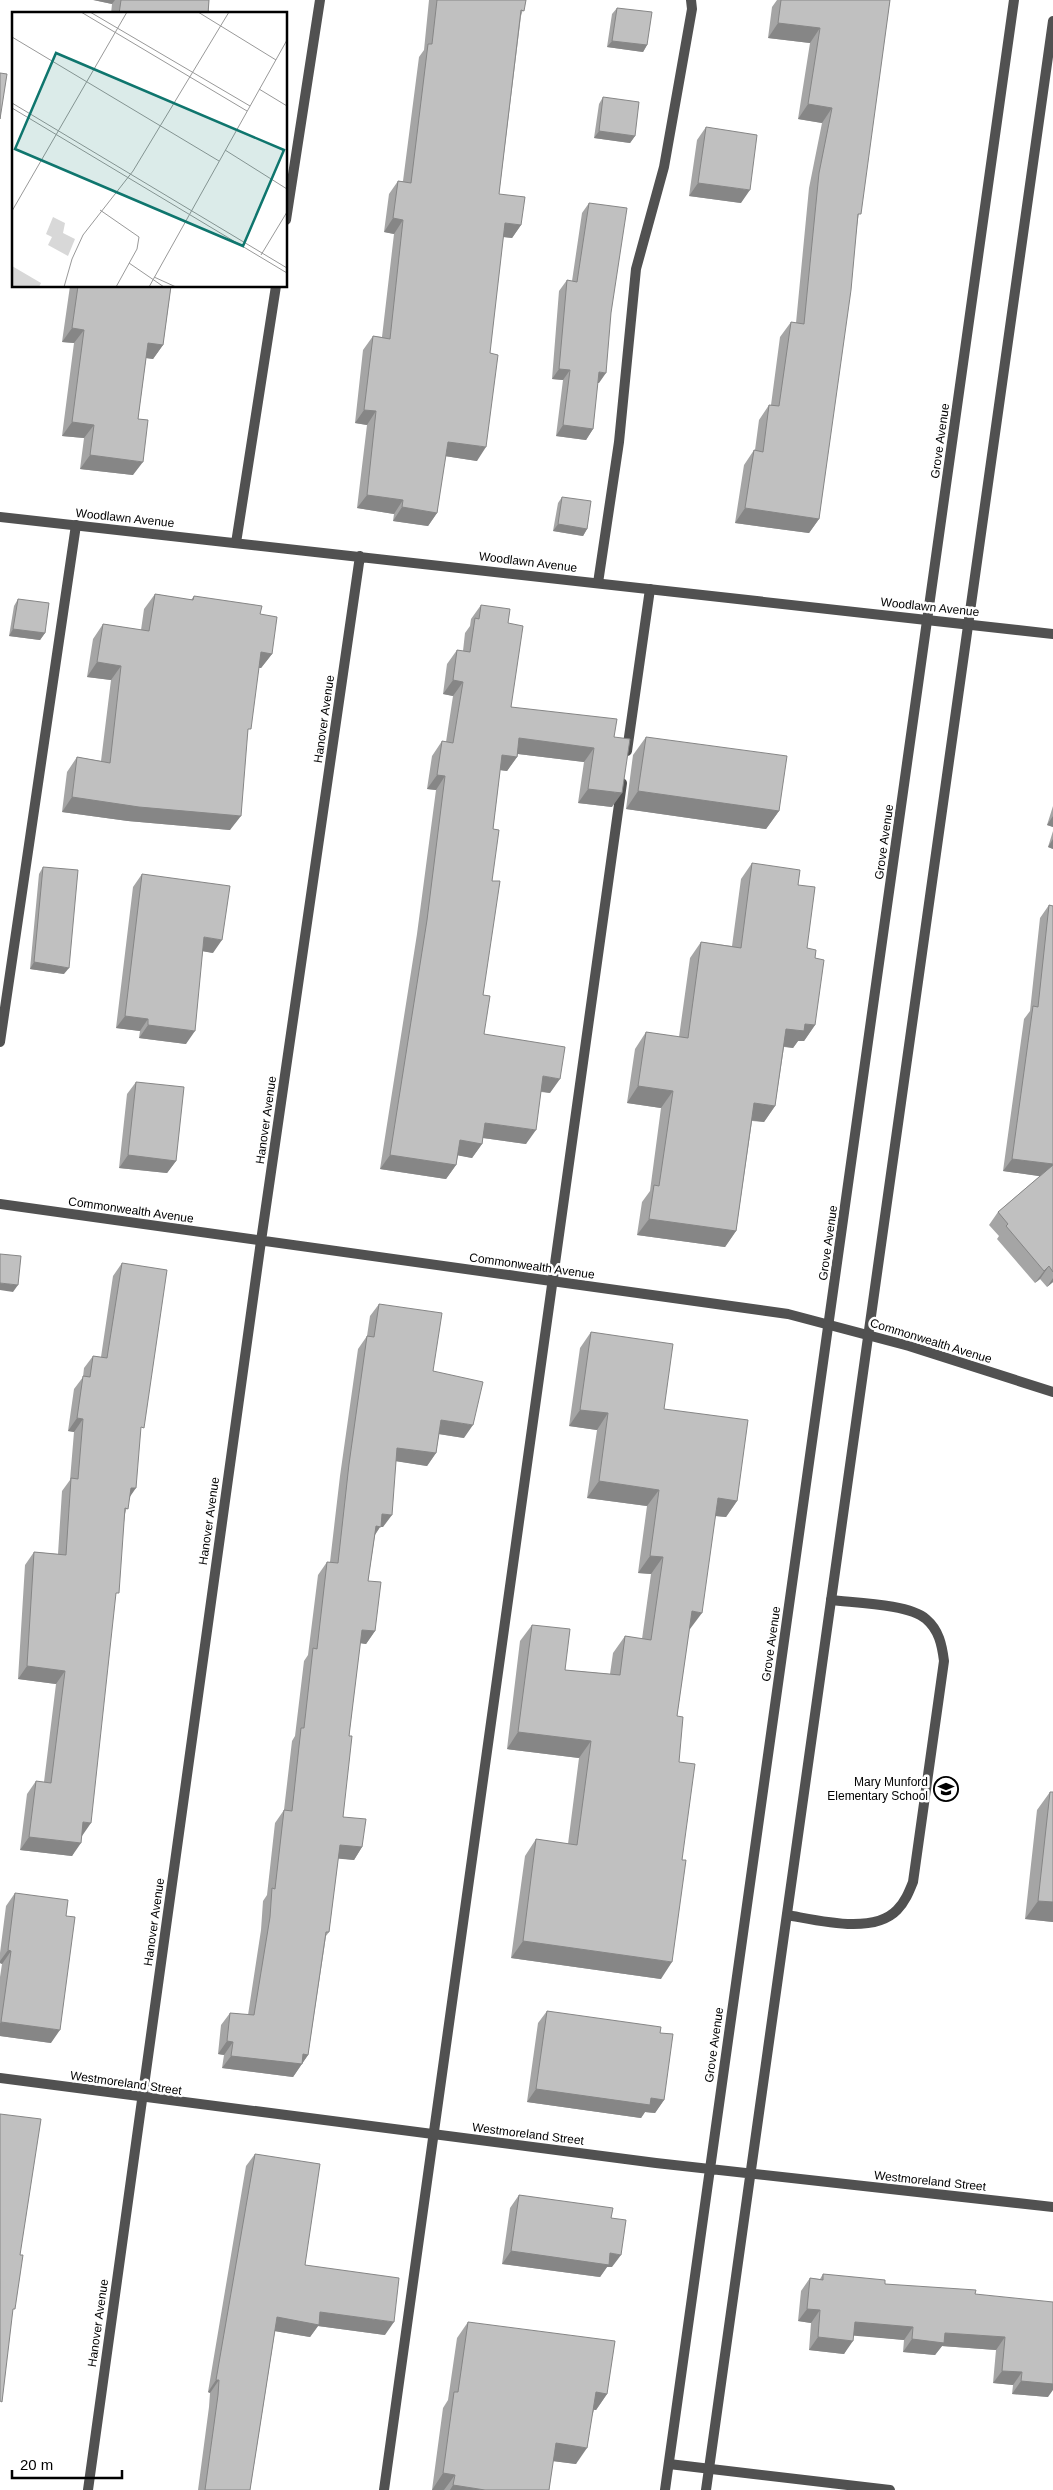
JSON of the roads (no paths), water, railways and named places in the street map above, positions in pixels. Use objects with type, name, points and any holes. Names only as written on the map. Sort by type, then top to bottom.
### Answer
[{"type":"street","points":[[288,207],[320,0]]},
{"type":"street","points":[[598,583],[619,442],[636,269],[664,167],[692,9],[691,0]]},
{"type":"street","name":"Grove Avenue","points":[[665,2490],[708,2170],[829,1325],[1014,0]]},
{"type":"street","points":[[706,2490],[1053,21]]},
{"type":"street","points":[[236,543],[276,288]]},
{"type":"street","name":"Woodlawn Avenue","points":[[0,517],[1053,634]]},
{"type":"street","points":[[0,1042],[76,525]]},
{"type":"street","name":"Hanover Avenue","points":[[88,2490],[260,1241],[360,556]]},
{"type":"street","points":[[384,2490],[551,1282],[650,589]]},
{"type":"street","name":"Commonwealth Avenue","points":[[0,1204],[788,1314],[869,1335],[1053,1392]]},
{"type":"street","points":[[787,1915],[863,1924],[881,1920],[897,1911],[906,1899],[913,1882],[944,1661],[942,1646],[936,1631],[925,1618],[905,1610],[831,1600]]},
{"type":"street","name":"Westmoreland Street","points":[[0,2078],[708,2170],[1053,2208]]},
{"type":"street","points":[[668,2464],[890,2490]]},
{"type":"place","name":"Mary Munford Elementary School","points":[[946,1789]]}]
